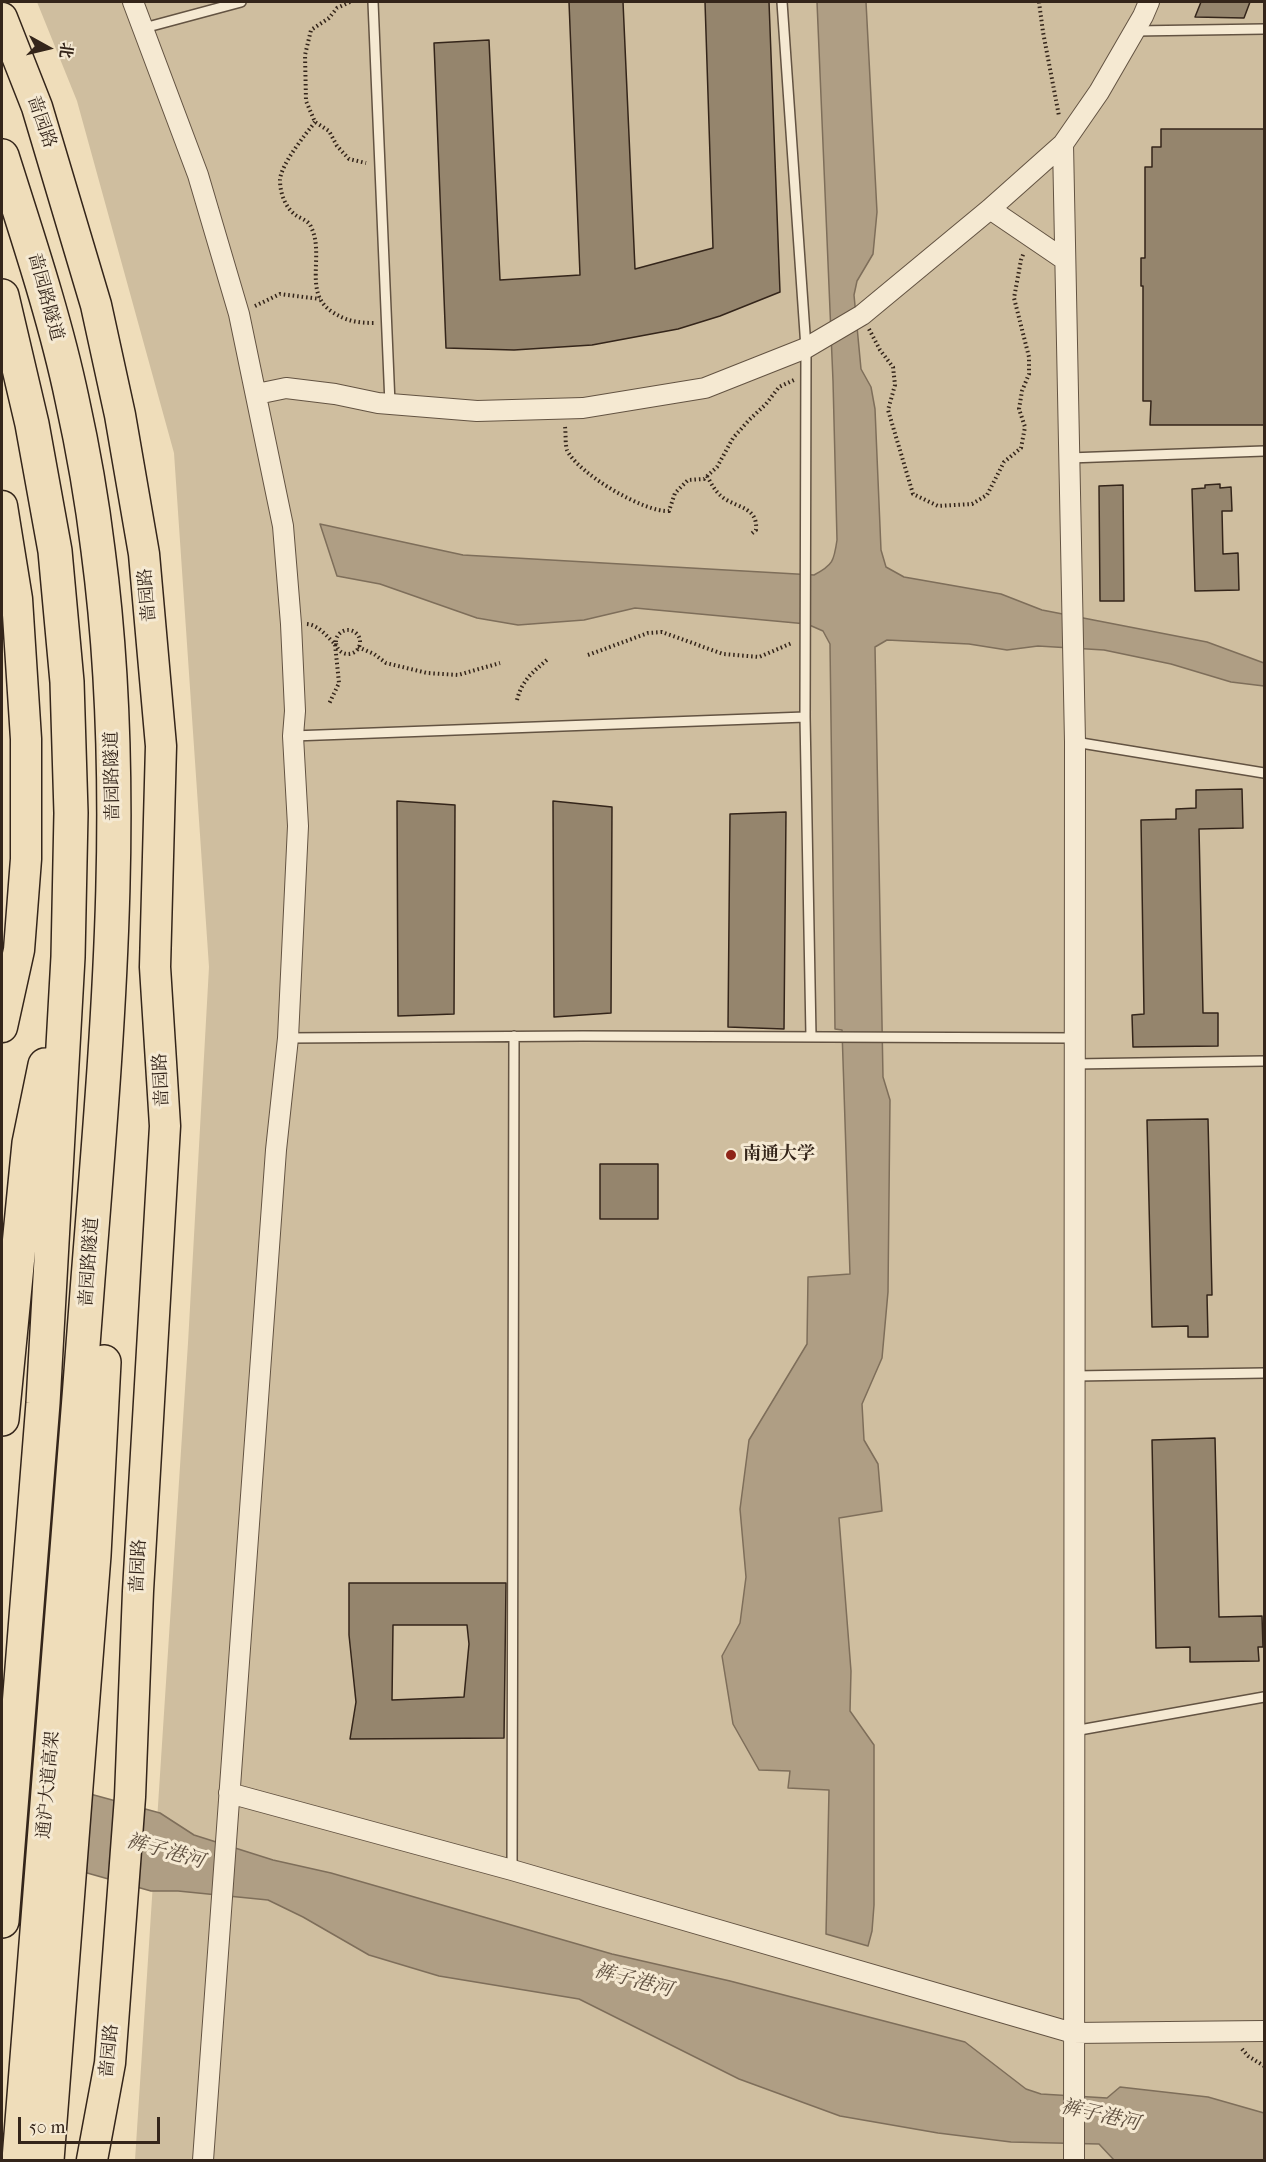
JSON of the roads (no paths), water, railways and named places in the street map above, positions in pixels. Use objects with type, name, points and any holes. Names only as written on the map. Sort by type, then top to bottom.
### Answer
[{"type":"highway","name":"啬园路隧道","points":[[2,156],[35,260],[72,397],[98,549],[110,675],[114,799],[112,911],[101,1114],[79,1409]]},
{"type":"highway","points":[[2,296],[32,424],[55,551],[67,682],[72,813],[68,957],[29,1143],[2,1419]]},
{"type":"highway","points":[[19,2160],[55,1874],[63,1775],[94,1555],[117,1129],[112,911]]},
{"type":"highway","name":"通沪大道高架","points":[[2,1921],[43,1403],[68,957]]},
{"type":"highway","name":"通沪大道高架","points":[[63,1775],[79,1409]]},
{"type":"highway","points":[[47,2160],[55,1874]]},
{"type":"main road","name":"啬园路","points":[[2,18],[38,107],[99,316],[120,416],[144,554],[161,746],[155,967],[165,1126],[138,1579],[130,1797],[110,2063],[92,2160]]},
{"type":"main road","points":[[2,506],[17,599],[26,739],[26,859],[19,950],[2,1027]]},
{"type":"street","points":[[133,2],[198,175],[239,314],[283,526],[295,711],[293,736],[298,826],[288,1038],[276,1150],[203,2160]]},
{"type":"street","points":[[257,394],[286,388],[390,404],[477,411],[583,408],[705,388],[813,344],[860,316],[990,209],[1063,144],[1099,92],[1135,31],[1149,2]]},
{"type":"street","points":[[1063,144],[1075,742],[1072,2089],[1074,2154]]},
{"type":"street","points":[[990,209],[1033,236],[1065,260]]},
{"type":"street","points":[[229,1793],[512,1870],[1073,2033],[1264,2031]]},
{"type":"lane","points":[[144,28],[241,2]]},
{"type":"lane","points":[[373,2],[390,404]]},
{"type":"lane","points":[[782,2],[813,344],[806,374],[805,717],[811,1036]]},
{"type":"lane","points":[[1135,31],[1264,29]]},
{"type":"lane","points":[[1069,458],[1264,451]]},
{"type":"lane","points":[[293,736],[805,717]]},
{"type":"lane","points":[[1075,742],[1264,773]]},
{"type":"lane","points":[[512,1870],[514,1036]]},
{"type":"lane","points":[[288,1038],[811,1036],[1074,1038]]},
{"type":"lane","points":[[1075,1064],[1264,1061]]},
{"type":"lane","points":[[1074,1376],[1264,1373]]},
{"type":"lane","points":[[1074,1731],[1264,1696]]},
{"type":"water","points":[[817,2],[866,2],[877,212],[873,254],[857,281],[854,295],[861,369],[871,387],[875,409],[881,550],[886,567],[904,577],[1001,594],[1042,610],[1207,642],[1264,663],[1264,686],[1231,682],[1171,664],[1104,650],[1038,646],[1007,650],[969,644],[887,640],[875,647],[883,1077],[890,1100],[888,1292],[882,1358],[862,1404],[864,1440],[878,1464],[882,1511],[839,1518],[851,1671],[850,1711],[874,1745],[874,1905],[868,1946],[826,1934],[829,1790],[788,1788],[790,1771],[759,1770],[733,1724],[722,1656],[740,1623],[746,1577],[740,1509],[749,1440],[807,1344],[808,1277],[850,1274],[842,1030],[835,1029],[830,644],[823,631],[807,624],[635,608],[584,620],[518,625],[477,618],[380,584],[337,576],[320,524],[463,555],[814,575],[829,565],[837,540],[833,381]]},
{"type":"water","name":"裤子港河","points":[[2,1770],[160,1813],[194,1835],[273,1860],[331,1873],[612,1954],[730,1981],[965,2042],[1026,2089],[1041,2094],[1107,2098],[1120,2087],[1208,2097],[1264,2113],[1264,2160],[1114,2160],[1099,2144],[1011,2142],[938,2133],[840,2116],[739,2079],[579,1999],[439,1976],[369,1955],[303,1917],[268,1900],[178,1891],[151,1891],[2,1849]]},
{"type":"place","name":"南通大学","points":[[731,1155]]}]
